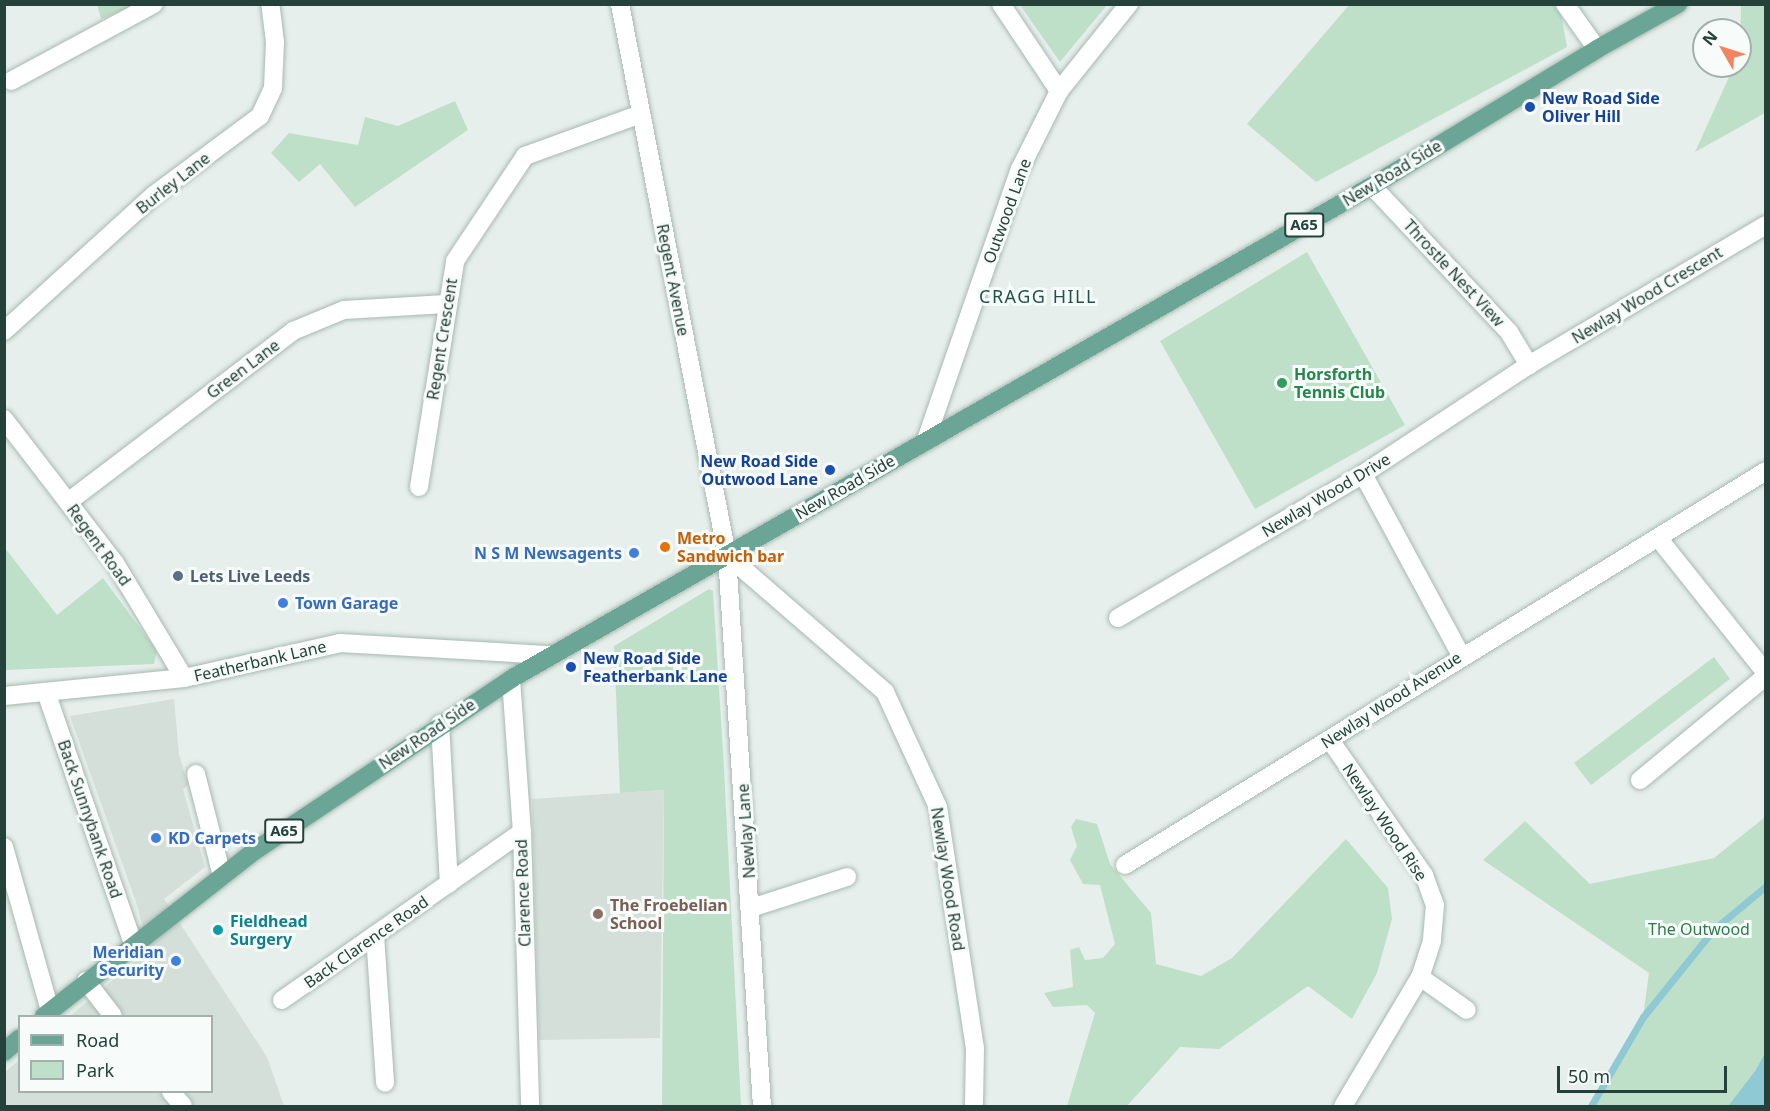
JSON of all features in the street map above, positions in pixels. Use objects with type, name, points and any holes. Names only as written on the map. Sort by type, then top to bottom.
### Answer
[{"type":"main road","name":"New Road Side","points":[[47,1014],[222,876],[440,724],[511,679],[1372,186],[1597,49],[1678,4]]},
{"type":"main road","points":[[4,1052],[18,1040]]},
{"type":"street","points":[[10,81],[154,4]]},
{"type":"street","name":"Burley Lane","points":[[4,331],[154,195],[260,116],[273,88],[275,42],[270,4]]},
{"type":"street","name":"Regent Avenue","points":[[620,4],[727,555]]},
{"type":"street","points":[[1001,4],[1059,91]]},
{"type":"street","name":"Outwood Lane","points":[[926,440],[1020,169],[1059,91],[1129,4]]},
{"type":"street","points":[[1565,4],[1597,49]]},
{"type":"street","name":"Regent Crescent","points":[[419,487],[454,261],[525,156],[641,114]]},
{"type":"street","name":"Throstle Nest View","points":[[1372,186],[1509,332],[1529,365]]},
{"type":"street","name":"Newlay Wood Crescent","points":[[1529,365],[1766,225]]},
{"type":"street","name":"Green Lane","points":[[68,502],[293,331],[344,310],[446,304]]},
{"type":"street","name":"Newlay Wood Drive","points":[[1118,618],[1363,474],[1529,365]]},
{"type":"street","name":"Regent Road","points":[[4,419],[115,563],[184,678]]},
{"type":"street","points":[[1640,780],[1766,674],[1659,539],[1766,471]]},
{"type":"street","points":[[1363,474],[1461,655]]},
{"type":"street","name":"Newlay Wood Avenue","points":[[1125,865],[1330,740],[1461,655],[1659,539]]},
{"type":"street","name":"Newlay Lane","points":[[727,555],[762,1107]]},
{"type":"street","name":"Newlay Wood Road","points":[[727,555],[885,692],[933,797],[975,1048],[974,1107]]},
{"type":"street","name":"Featherbank Lane","points":[[4,696],[47,695],[184,678],[340,643],[551,656]]},
{"type":"street","name":"Clarence Road","points":[[511,679],[522,832],[530,1107]]},
{"type":"street","name":"Back Sunnybank Road","points":[[47,695],[134,944]]},
{"type":"street","points":[[440,724],[449,884]]},
{"type":"street","name":"Newlay Wood Rise","points":[[1330,740],[1424,875],[1435,905],[1432,941],[1420,977],[1343,1107]]},
{"type":"street","points":[[195,774],[222,876]]},
{"type":"street","name":"Back Clarence Road","points":[[282,1000],[522,832]]},
{"type":"street","points":[[4,847],[47,1014]]},
{"type":"street","points":[[751,908],[847,877]]},
{"type":"street","points":[[375,935],[385,1083]]},
{"type":"street","points":[[1420,977],[1467,1010]]},
{"type":"street","points":[[86,981],[112,1015]]},
{"type":"street","points":[[172,1093],[183,1107]]},
{"type":"shaded area","points":[[174,699],[179,754],[188,785],[183,789],[205,867],[164,899],[267,1057],[284,1106],[5,1106],[4,1073],[18,1061],[18,1093],[213,1093],[213,1015],[71,1015],[149,950],[136,902],[70,716]]},
{"type":"shaded area","name":"The Froebelian School","points":[[664,790],[660,1038],[539,1040],[532,799]]},
{"type":"green space","points":[[97,4],[136,5],[101,19]]},
{"type":"green space","points":[[1553,4],[1561,14],[1567,47],[1316,182],[1247,124],[1349,5]]},
{"type":"green space","points":[[1020,5],[1107,5],[1060,62]]},
{"type":"green space","points":[[1741,5],[1765,5],[1765,113],[1695,152],[1729,78],[1752,78],[1752,18],[1741,18]]},
{"type":"green space","points":[[455,101],[468,130],[355,207],[320,164],[299,182],[271,153],[289,133],[358,145],[365,117],[398,126]]},
{"type":"green space","name":"Horsforth Tennis Club","points":[[1307,252],[1405,425],[1255,509],[1160,341]]},
{"type":"green space","points":[[5,548],[57,615],[103,578],[157,651],[154,664],[5,670]]},
{"type":"green space","points":[[709,589],[713,591],[724,768],[741,1106],[662,1106],[664,790],[620,793],[614,646]]},
{"type":"green space","points":[[1714,657],[1730,679],[1591,785],[1574,763]]},
{"type":"green space","name":"The Outwood","points":[[1765,817],[1765,1053],[1755,1071],[1728,1106],[1591,1106],[1643,1017],[1649,973],[1483,860],[1525,821],[1590,884],[1714,858]]},
{"type":"green space","points":[[1076,819],[1097,824],[1110,864],[1151,913],[1156,964],[1201,976],[1232,958],[1346,839],[1388,888],[1392,919],[1377,973],[1352,1019],[1308,986],[1219,1049],[1180,1047],[1127,1106],[1067,1106],[1095,1013],[1087,1005],[1053,1007],[1044,993],[1073,987],[1070,950],[1079,947],[1085,960],[1103,958],[1115,944],[1100,885],[1083,884],[1070,860],[1077,846],[1071,827]]},
{"type":"water","points":[[1765,1053],[1765,1106],[1728,1106],[1755,1071]]},
{"type":"waterway","points":[[1591,1106],[1643,1017],[1713,930],[1766,886]]},
{"type":"place","name":"New Road Side Oliver Hill","points":[[1530,107]]},
{"type":"place","name":"Horsforth Tennis Club","points":[[1282,383]]},
{"type":"place","name":"New Road Side Outwood Lane","points":[[830,470]]},
{"type":"place","name":"Metro Sandwich bar","points":[[665,547]]},
{"type":"place","name":"N S M Newsagents","points":[[634,553]]},
{"type":"place","name":"Lets Live Leeds","points":[[178,576]]},
{"type":"place","name":"Town Garage","points":[[283,603]]},
{"type":"place","name":"New Road Side Featherbank Lane","points":[[571,667]]},
{"type":"place","name":"KD Carpets","points":[[156,838]]},
{"type":"place","name":"The Froebelian School","points":[[598,914]]},
{"type":"place","name":"Fieldhead Surgery","points":[[218,930]]},
{"type":"place","name":"Meridian Security","points":[[176,961]]},
{"type":"district","name":"CRAGG HILL","points":[[1038,296]]}]
